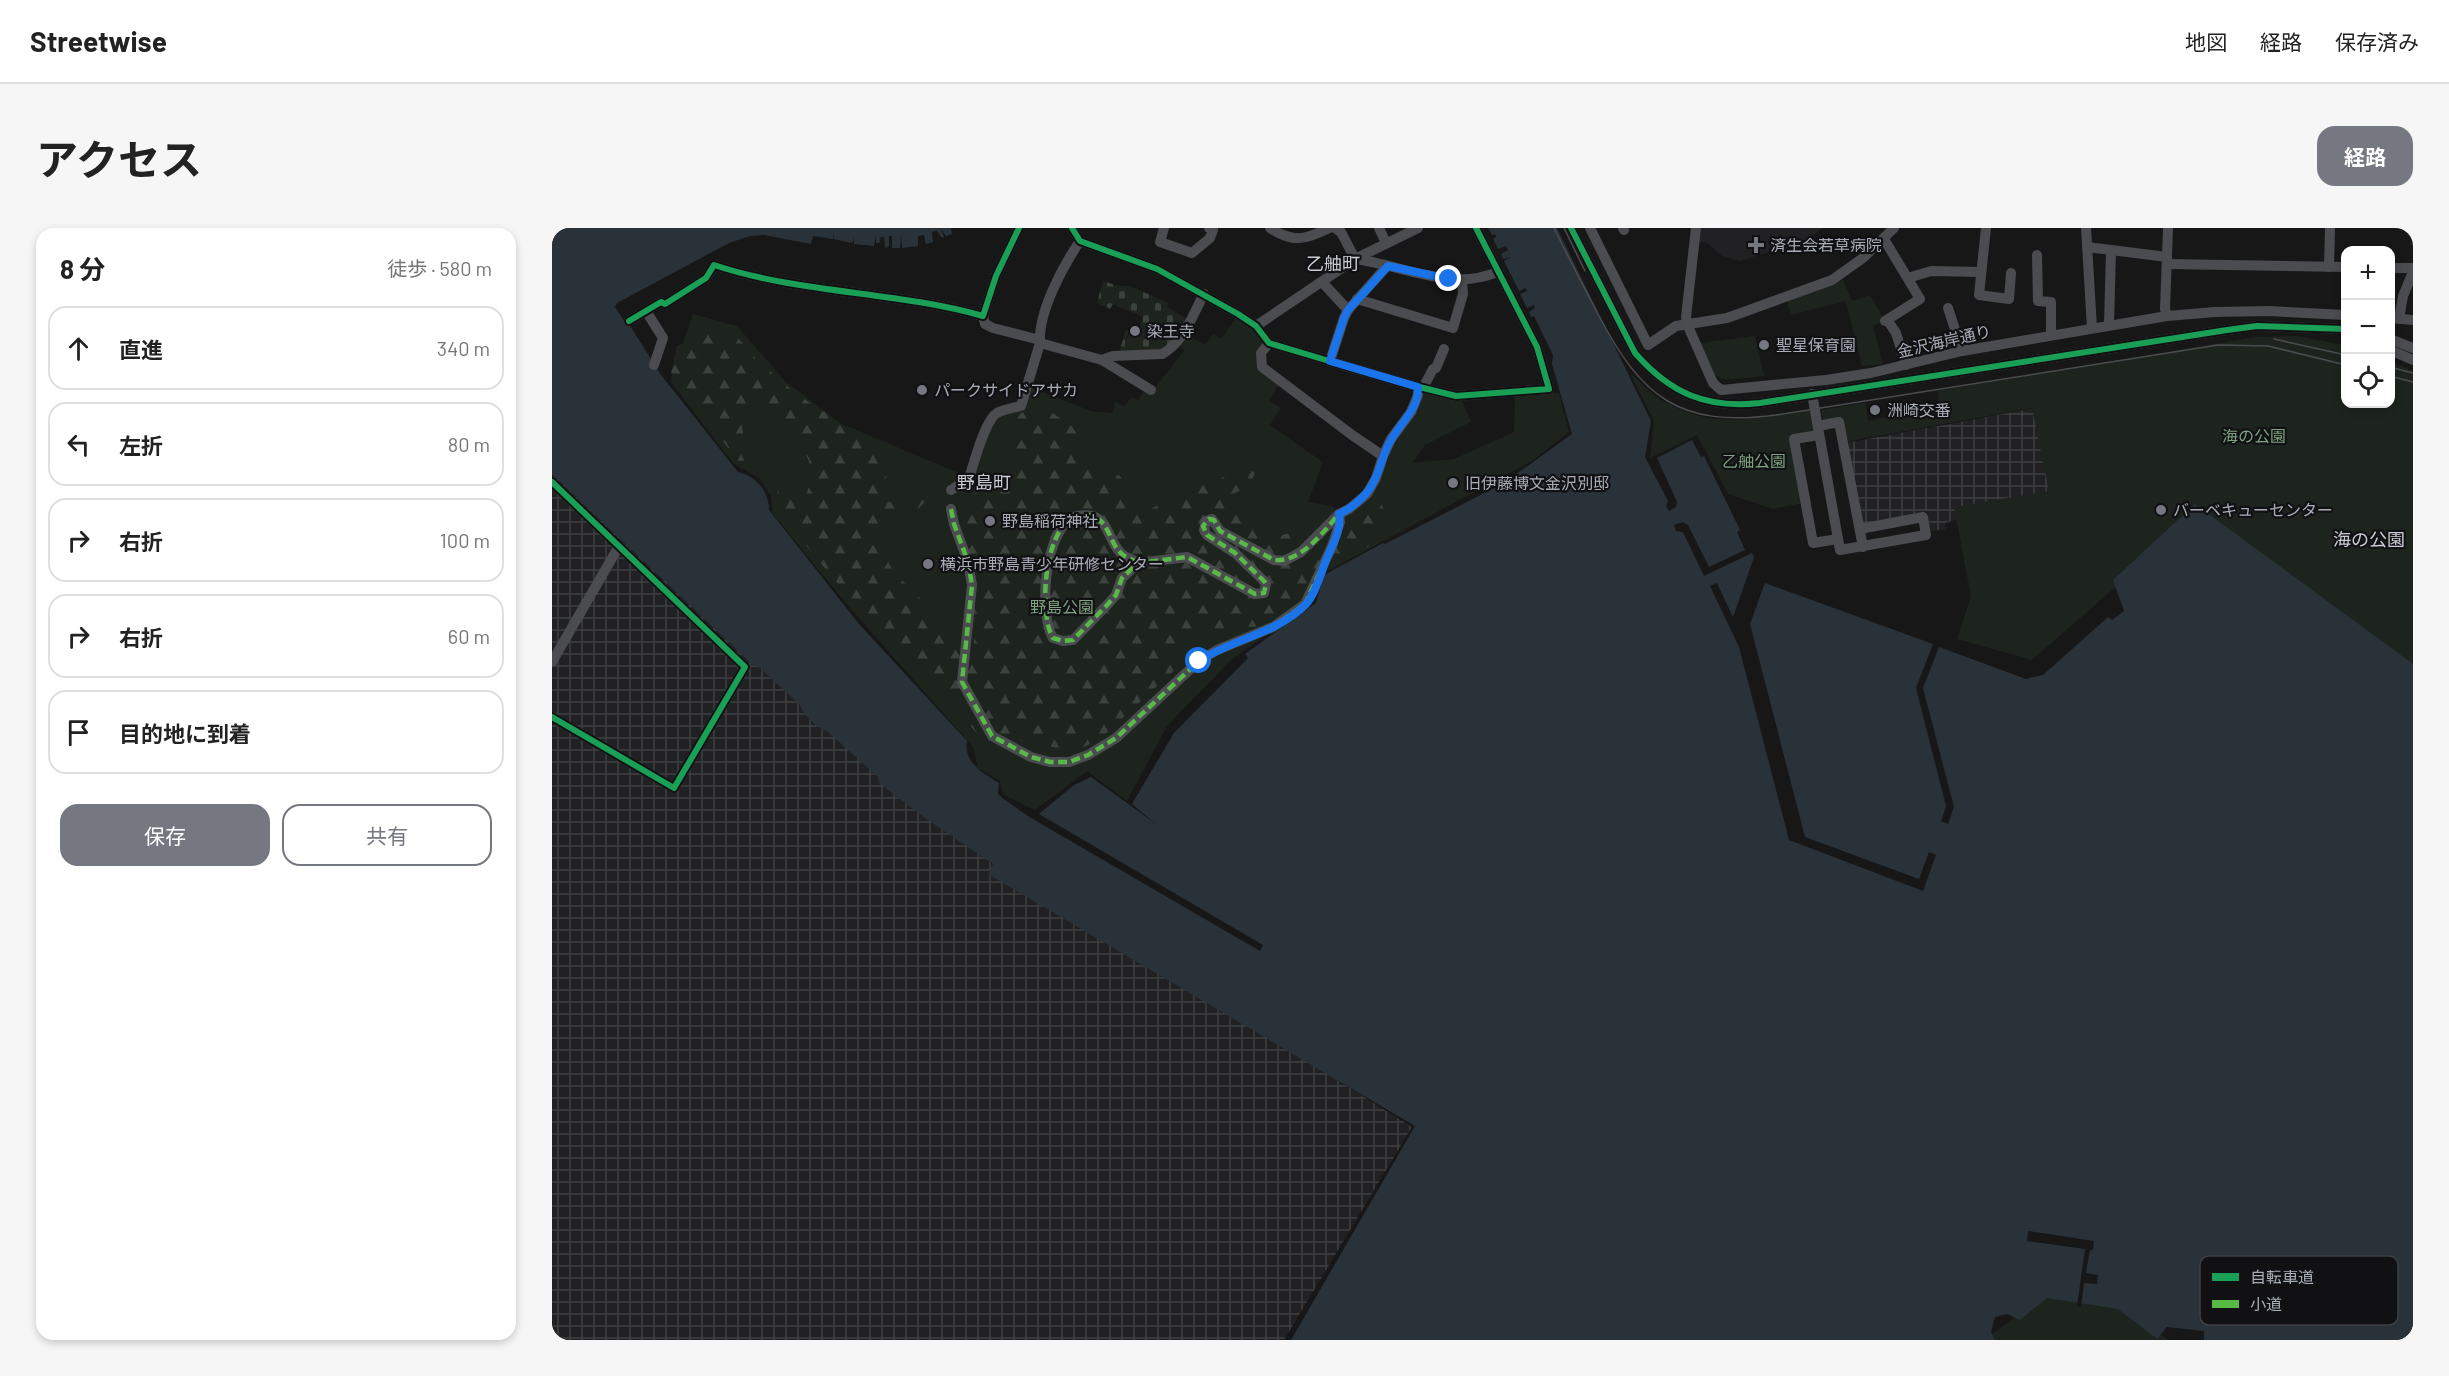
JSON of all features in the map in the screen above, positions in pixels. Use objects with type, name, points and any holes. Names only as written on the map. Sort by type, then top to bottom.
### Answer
[{"type":"street","points":[[1018,228],[996,276],[983,316],[985,324],[1102,360],[1151,390]]},
{"type":"street","points":[[1072,228],[1080,241],[1157,269],[1204,294],[1256,326],[1269,343],[1456,396],[1549,389],[1537,347],[1476,228]]},
{"type":"street","points":[[1164,228],[1160,242],[1192,253],[1210,237],[1213,230],[1209,228]]},
{"type":"street","points":[[1270,228],[1284,237],[1306,238],[1329,228]]},
{"type":"street","points":[[1335,228],[1341,232],[1355,259]]},
{"type":"street","points":[[1379,228],[1386,243]]},
{"type":"street","points":[[1256,326],[1355,259],[1418,228]]},
{"type":"street","points":[[1571,228],[1624,337],[1635,353],[1663,380],[1690,396],[1722,404],[1760,403],[2257,326],[2341,329]]},
{"type":"street","points":[[1590,228],[1648,345],[1676,326],[1727,318],[1832,280],[1884,239],[1894,228]]},
{"type":"street","name":"金沢海岸通り","points":[[1696,228],[1687,324],[1713,383],[1721,390],[1826,380],[1906,365],[1962,351],[2167,316],[2269,311],[2341,315]]},
{"type":"street","points":[[1986,228],[1979,295],[2009,299],[2011,273]]},
{"type":"street","points":[[2086,228],[2092,328]]},
{"type":"street","points":[[2167,316],[2165,309],[2168,228]]},
{"type":"street","points":[[2329,267],[2330,228]]},
{"type":"street","points":[[1884,239],[1920,299],[1886,321],[1896,333],[1906,365]]},
{"type":"street","points":[[951,490],[967,480],[970,475],[983,437],[994,415],[1006,409],[1021,406],[1040,341],[1039,332],[1052,292],[1064,265],[1080,241]]},
{"type":"street","points":[[2087,247],[2167,260],[2341,267]]},
{"type":"street","points":[[2109,325],[2111,250]]},
{"type":"street","points":[[2037,255],[2038,301],[2051,302],[2051,335]]},
{"type":"street","points":[[1355,259],[1462,280],[1482,279],[1497,272]]},
{"type":"street","points":[[629,321],[661,302],[665,304],[698,284],[714,265],[738,273],[845,292],[928,303],[983,316]]},
{"type":"street","points":[[1330,361],[1348,310],[1388,266]]},
{"type":"street","points":[[2395,268],[2413,270],[2395,319],[2413,320]]},
{"type":"street","points":[[1908,279],[1931,272],[1981,272]]},
{"type":"street","points":[[1357,299],[1453,328],[1463,294],[1462,280]]},
{"type":"street","points":[[1322,282],[1348,310]]},
{"type":"street","points":[[1102,360],[1113,356],[1162,354],[1176,346],[1204,294]]},
{"type":"street","points":[[1948,308],[1962,351]]},
{"type":"street","points":[[646,311],[663,338],[654,365]]},
{"type":"street","points":[[2304,327],[2341,336]]},
{"type":"street","points":[[2395,341],[2413,348]]},
{"type":"street","points":[[1269,343],[1261,353],[1262,367],[1383,456]]},
{"type":"street","points":[[1138,563],[1122,578],[1116,595],[1073,640],[1063,641],[1053,638],[1049,632],[1047,620],[1046,570],[1054,540],[1072,518],[1084,515],[1095,516],[1104,524],[1121,554],[1138,563],[1187,557],[1254,594],[1262,595],[1266,590],[1266,584],[1235,553],[1207,536],[1203,530],[1206,520],[1212,519],[1220,531],[1274,560],[1284,561],[1301,552],[1339,514],[1349,509],[1366,494],[1376,478],[1391,439],[1411,412],[1420,387],[1436,368],[1444,349]]},
{"type":"street","points":[[2395,352],[2413,360]]},
{"type":"street","points":[[1812,394],[1840,550],[1926,535],[1923,517],[1860,529]]},
{"type":"street","points":[[1838,539],[1813,543],[1794,439],[1839,422],[1863,547]]},
{"type":"street","points":[[552,482],[745,668],[674,788],[552,717]]},
{"type":"street","points":[[951,509],[954,524],[968,561],[972,585],[962,682],[992,736],[1031,757],[1050,762],[1068,762],[1088,755],[1116,738],[1208,655],[1273,627],[1305,604],[1332,546],[1340,522],[1339,514]]},
{"type":"street","points":[[1890,523],[1893,541]]},
{"type":"street","points":[[552,662],[619,546]]},
{"type":"shaded area","points":[[552,228],[951,228],[952,234],[946,236],[941,229],[944,237],[942,238],[937,231],[932,232],[933,242],[926,244],[924,235],[918,236],[918,246],[902,248],[901,236],[900,248],[892,248],[892,236],[889,236],[889,247],[885,248],[884,237],[876,243],[876,235],[874,246],[854,244],[854,238],[852,243],[834,239],[834,235],[833,239],[813,236],[811,244],[764,235],[750,236],[729,243],[617,303],[615,307],[625,322],[629,324],[661,375],[738,472],[750,477],[760,485],[767,497],[769,510],[859,624],[967,741],[971,761],[999,783],[998,794],[1002,798],[1031,818],[1260,951],[1263,945],[1039,814],[1074,785],[1091,777],[1156,824],[1132,804],[1174,733],[1248,658],[1245,654],[1316,603],[1324,575],[1494,488],[1572,434],[1552,364],[1553,355],[1534,316],[1531,317],[1529,312],[1535,308],[1534,305],[1527,308],[1520,294],[1527,291],[1525,288],[1519,291],[1504,261],[1511,257],[1503,259],[1501,254],[1508,250],[1506,246],[1498,249],[1493,239],[1496,237],[1495,234],[1492,235],[1488,228],[1557,228],[1651,421],[1645,457],[1668,501],[1666,506],[1669,511],[1676,507],[1677,502],[1657,458],[1692,440],[1701,457],[1704,456],[1740,530],[1737,532],[1745,550],[1709,567],[1688,525],[1683,522],[1674,525],[1676,531],[1683,532],[1704,576],[1752,553],[1754,557],[1733,617],[1717,583],[1710,586],[1739,647],[1789,840],[1923,891],[1936,855],[1929,852],[1919,879],[1805,837],[1750,624],[1765,583],[1933,644],[1916,688],[1946,806],[1941,821],[1948,824],[1954,807],[1923,688],[1939,647],[2026,679],[2043,675],[2108,617],[2112,620],[2124,611],[2113,580],[2195,504],[2413,664],[2413,1340],[2204,1340],[2204,1331],[2167,1327],[2157,1339],[2118,1309],[2047,1298],[2020,1320],[2007,1314],[1995,1317],[1991,1332],[1995,1340],[1291,1340],[1415,1126],[988,874],[993,864],[925,818],[879,783],[878,777],[827,731],[811,721],[800,705],[758,666],[754,666],[552,474]]},
{"type":"shaded area","name":"済生会若草病院","points":[[1700,228],[1822,228],[1796,249],[1781,248],[1740,261],[1722,256],[1706,242],[1698,242]]},
{"type":"shaded area","points":[[2036,408],[2051,492],[1945,523],[1946,529],[1931,531],[1927,511],[1861,524],[1846,443]]},
{"type":"shaded area","points":[[552,473],[992,864],[1412,1127],[1284,1340],[552,1340]]},
{"type":"green space","points":[[1843,280],[1852,301],[1870,295],[1885,321],[1873,326],[1883,364],[1862,366],[1846,301],[1791,315],[1787,301]]},
{"type":"green space","points":[[1103,281],[1119,286],[1130,286],[1168,303],[1167,307],[1187,319],[1177,342],[1163,351],[1119,353],[1126,329],[1137,333],[1143,317],[1113,304],[1110,309],[1097,303]]},
{"type":"green space","name":"野島公園","points":[[693,314],[737,326],[786,382],[842,424],[971,478],[995,417],[1021,408],[1029,387],[1091,411],[1113,413],[1115,401],[1124,407],[1131,397],[1138,400],[1146,388],[1153,390],[1185,350],[1180,346],[1186,334],[1205,345],[1213,334],[1221,339],[1237,316],[1254,329],[1265,344],[1261,369],[1280,383],[1269,400],[1281,408],[1270,425],[1323,462],[1308,502],[1332,506],[1345,516],[1376,489],[1391,449],[1423,393],[1461,399],[1471,422],[1425,445],[1412,463],[1454,459],[1514,432],[1515,396],[1559,393],[1569,432],[1532,461],[1324,573],[1312,603],[1231,660],[1167,726],[1127,801],[1087,771],[1035,810],[1003,794],[1000,781],[978,768],[973,747],[844,601],[773,514],[771,496],[759,478],[734,464],[670,381]]},
{"type":"green space","points":[[732,331],[756,359],[798,395],[829,415],[851,435],[890,452],[882,500],[893,503],[919,489],[929,498],[917,510],[884,520],[876,540],[893,571],[942,621],[950,646],[973,650],[976,622],[968,598],[952,565],[968,550],[961,513],[964,499],[987,486],[1013,476],[1023,464],[1009,443],[1013,424],[1021,413],[1047,409],[1077,430],[1086,461],[1120,476],[1145,512],[1179,494],[1245,469],[1255,472],[1251,485],[1229,496],[1279,536],[1322,524],[1355,531],[1350,516],[1372,501],[1382,505],[1386,518],[1373,544],[1318,570],[1306,599],[1291,611],[1264,626],[1195,630],[1182,634],[1181,664],[1102,737],[1079,750],[1043,746],[1015,739],[983,740],[928,678],[904,646],[892,644],[854,603],[789,525],[778,497],[776,481],[804,499],[810,482],[810,468],[806,455],[798,443],[751,402],[739,410],[748,460],[739,461],[671,373],[677,346],[705,334]]},
{"type":"green space","points":[[1755,336],[1764,376],[1725,380],[1715,375],[1700,343]]},
{"type":"green space","name":"海の公園","points":[[2296,336],[2341,344],[2341,408],[2395,408],[2395,363],[2413,371],[2413,688],[2197,516],[2032,660],[1957,639],[1971,596],[1954,507],[2049,491],[2032,408],[1844,442],[1840,421],[1824,423],[1821,410],[1865,403],[1868,421],[1939,406],[1938,391],[2255,337]]},
{"type":"green space","name":"乙舳公園","points":[[1630,373],[1658,398],[1696,415],[1715,419],[1752,419],[1811,410],[1815,433],[1790,438],[1803,503],[1773,509],[1728,494],[1697,435],[1650,458],[1654,421]]},
{"type":"green space","points":[[2047,1293],[2121,1305],[2168,1340],[1984,1340]]},
{"type":"pier","points":[[2028,1231],[2094,1241],[2086,1273],[2098,1275],[2097,1284],[2084,1283],[2081,1306],[2077,1306],[2085,1249],[2027,1241]]},
{"type":"tram line","points":[[1554,228],[1598,314],[1630,367],[1648,386],[1667,400],[1688,411],[1713,416],[1742,418],[1776,415],[2218,345],[2268,346],[2341,364]]},
{"type":"tram line","points":[[1564,228],[1585,271]]},
{"type":"tram line","points":[[2274,339],[2342,354]]},
{"type":"tram line","points":[[2395,368],[2413,373]]},
{"type":"tram line","points":[[2395,377],[2413,382]]},
{"type":"marked path","points":[[951,509],[968,562],[972,585],[962,682],[992,736],[1031,757],[1050,762],[1069,762],[1088,755],[1116,738],[1199,661],[1217,650],[1273,627],[1305,604],[1332,546],[1340,522],[1339,514]]},
{"type":"marked path","points":[[1138,563],[1118,550],[1104,524],[1095,517],[1077,516],[1066,523],[1057,535],[1047,571],[1046,610],[1048,626],[1053,638],[1063,641],[1073,640],[1116,595],[1122,578],[1138,563],[1187,557],[1255,594],[1264,593],[1266,584],[1264,581],[1235,553],[1207,535],[1203,526],[1209,519],[1214,520],[1220,531],[1274,560],[1284,560],[1311,545],[1339,514]]},
{"type":"cycle path","points":[[629,321],[661,302],[665,304],[706,278],[714,265],[780,282],[916,302],[983,316],[996,276],[1019,228]]},
{"type":"cycle path","points":[[1072,228],[1080,241],[1157,269],[1238,314],[1256,326],[1269,343],[1403,383],[1456,396],[1549,389],[1537,347],[1476,228]]},
{"type":"cycle path","points":[[1571,228],[1635,353],[1662,379],[1676,388],[1690,395],[1723,403],[1760,403],[2257,326],[2341,329]]},
{"type":"cycle path","points":[[552,482],[745,667],[674,788],[552,717]]},
{"type":"place","name":"済生会若草病院","points":[[1756,245]]},
{"type":"place","name":"染王寺","points":[[1135,331]]},
{"type":"place","name":"聖星保育園","points":[[1764,345]]},
{"type":"place","name":"パークサイドアサカ","points":[[922,390]]},
{"type":"place","name":"洲崎交番","points":[[1875,410]]},
{"type":"place","name":"旧伊藤博文金沢別邸","points":[[1453,483]]},
{"type":"place","name":"バーベキューセンター","points":[[2161,510]]},
{"type":"place","name":"野島稲荷神社","points":[[990,521]]},
{"type":"place","name":"横浜市野島青少年研修センター","points":[[928,564]]},
{"type":"district","name":"乙舳町","points":[[1333,264]]},
{"type":"district","name":"野島町","points":[[984,483]]},
{"type":"district","name":"海の公園","points":[[2369,540]]},
{"type":"route","points":[[1199,661],[1227,645],[1273,627],[1305,604],[1332,546],[1340,522],[1339,514],[1349,509],[1366,494],[1376,478],[1391,439],[1411,412],[1418,395],[1418,387],[1330,361],[1348,310],[1388,266],[1449,279]]}]
